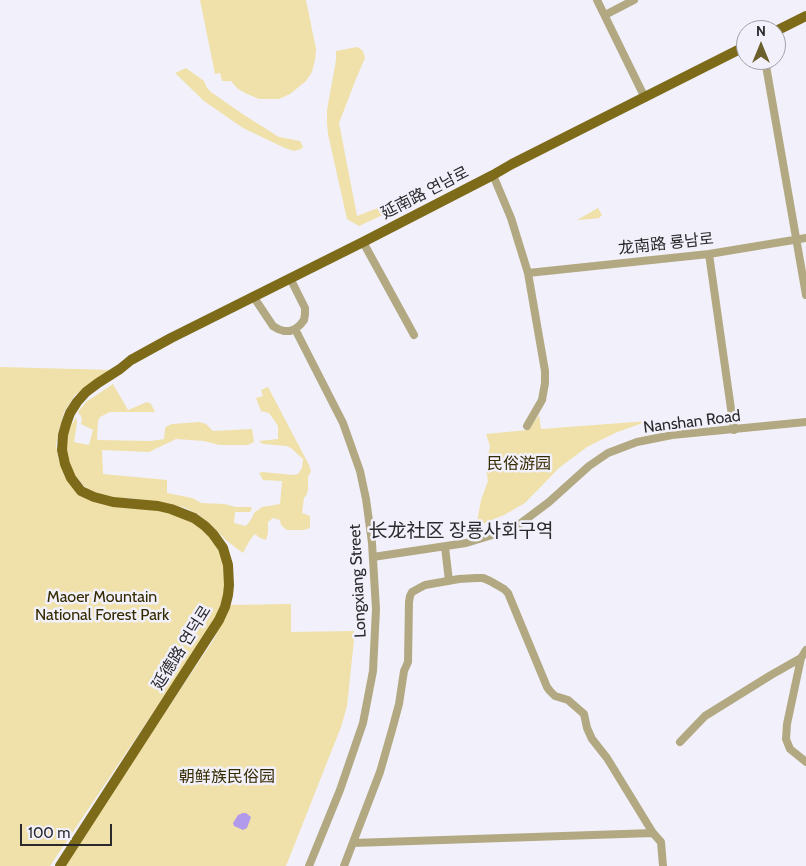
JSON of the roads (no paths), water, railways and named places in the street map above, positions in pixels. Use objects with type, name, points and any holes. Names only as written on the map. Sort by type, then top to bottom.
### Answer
[{"type":"main road","points":[[786,26],[806,16]]},
{"type":"main road","name":"延南路 연남로","points":[[120,369],[131,360],[253,296],[363,242],[512,164],[736,51]]},
{"type":"main road","name":"延德路 연덕로","points":[[60,866],[219,620],[228,595],[229,576],[226,555],[218,541],[205,526],[194,518],[171,509],[113,502],[94,496],[81,491],[71,478],[62,450],[63,435],[70,413],[86,392],[120,369]]},
{"type":"street","points":[[597,0],[644,98]]},
{"type":"street","points":[[605,15],[634,0]]},
{"type":"street","points":[[767,70],[806,295]]},
{"type":"street","points":[[493,175],[511,218],[528,273],[545,371],[542,400],[527,426]]},
{"type":"street","name":"龙南路 룡남로","points":[[528,273],[709,254],[806,238]]},
{"type":"street","points":[[363,242],[414,335]]},
{"type":"street","points":[[709,254],[734,430]]},
{"type":"street","points":[[253,296],[273,326],[284,331],[295,329],[304,320],[305,308],[290,278]]},
{"type":"street","name":"Longxiang Street","points":[[295,329],[343,423],[360,471],[366,499],[373,557],[376,609],[373,671],[363,723],[340,790],[309,866]]},
{"type":"street","name":"Nanshan Road","points":[[373,557],[445,547],[509,530],[549,502],[589,466],[608,453],[637,442],[672,435],[806,422]]},
{"type":"street","points":[[445,547],[450,581]]},
{"type":"street","points":[[344,866],[385,758],[399,704],[404,671],[408,662],[410,596],[412,592],[425,585],[437,582],[483,578],[497,584],[508,593],[547,687],[555,696],[568,700],[584,714],[592,739],[607,758],[661,842],[663,866]]},
{"type":"street","points":[[806,650],[801,658],[787,724],[786,739],[790,749],[806,762]]},
{"type":"street","points":[[680,742],[705,716],[801,658]]},
{"type":"street","points":[[353,843],[654,833]]},
{"type":"district","name":"长龙社区 장룡사회구역","points":[[461,531]]},
{"type":"park label","name":"民俗游园","points":[[519,464]]},
{"type":"park label","name":"Maoer Mountain National Forest Park","points":[[102,606]]},
{"type":"park label","name":"朝鲜族民俗园","points":[[227,777]]}]
